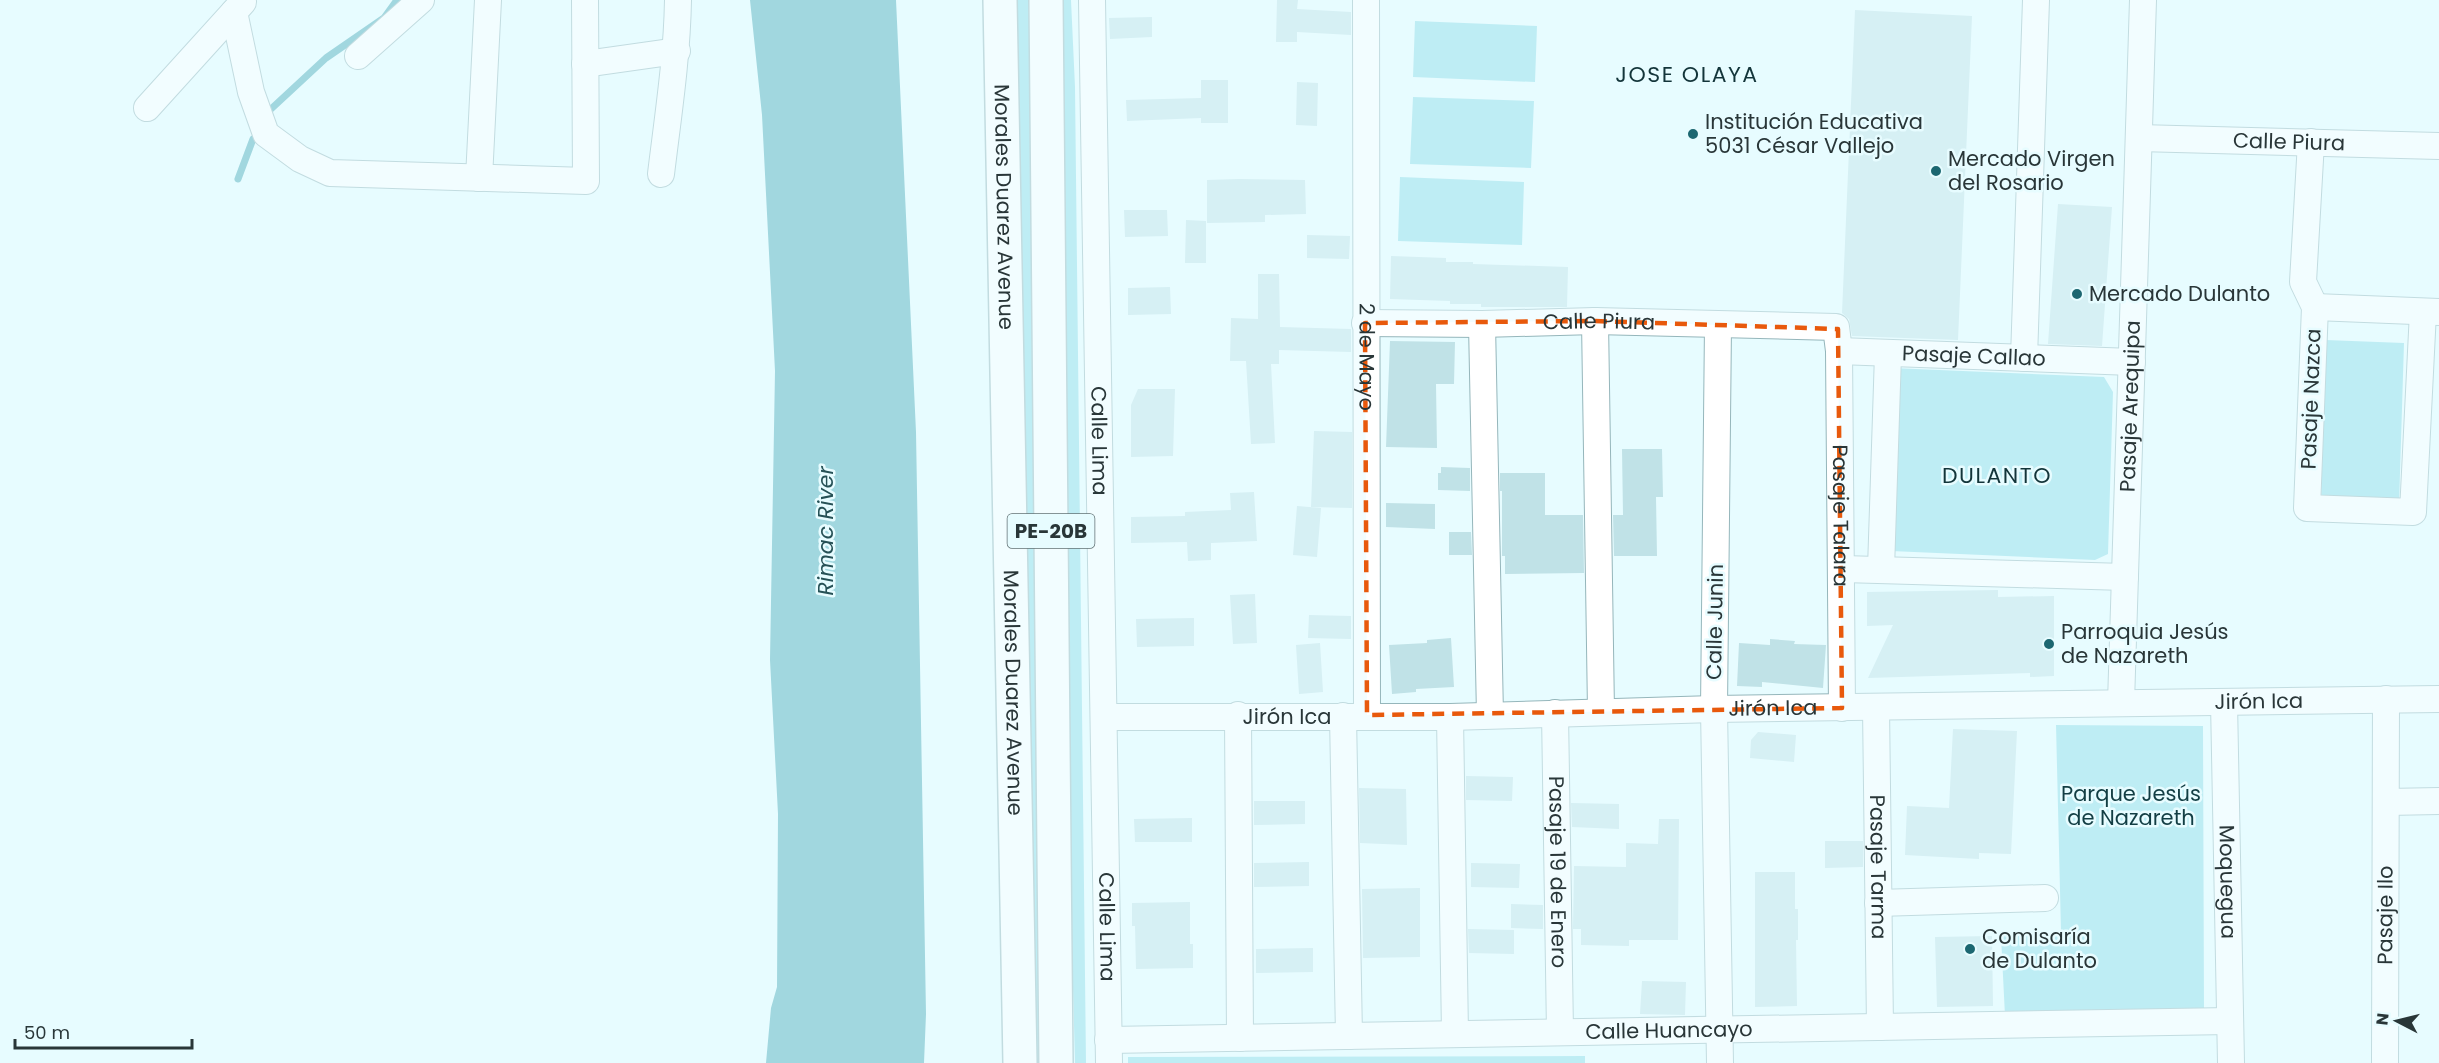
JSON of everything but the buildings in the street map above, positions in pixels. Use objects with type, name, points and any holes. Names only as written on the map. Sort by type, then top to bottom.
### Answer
[{"type":"highway","name":"Morales Duarez Avenue","points":[[1000,0],[1020,1063]]},
{"type":"highway","name":"Morales Duarez Avenue","points":[[1046,0],[1056,1063]]},
{"type":"street","points":[[358,56],[422,0]]},
{"type":"street","points":[[479,178],[488,0]]},
{"type":"street","points":[[240,6],[251,92],[266,134],[300,159],[330,173],[586,181],[585,0]]},
{"type":"street","points":[[661,174],[670,87],[677,51],[678,0]]},
{"type":"street","name":"Calle Lima","points":[[1092,0],[1109,1052]]},
{"type":"street","name":"2 de Mayo","points":[[1349,1036],[1365,323],[1366,0]]},
{"type":"street","points":[[2024,358],[2036,0]]},
{"type":"street","name":"Pasaje Arequipa","points":[[2121,703],[2143,0]]},
{"type":"street","points":[[147,108],[240,6]]},
{"type":"street","points":[[585,64],[677,51]]},
{"type":"street","name":"Calle Piura","points":[[2139,138],[2439,146]]},
{"type":"street","points":[[2311,142],[2303,282],[2314,307]]},
{"type":"street","name":"Pasaje Nazca","points":[[2314,307],[2431,312],[2413,512],[2307,508],[2314,307]]},
{"type":"street","points":[[1595,321],[1601,711]]},
{"type":"street","name":"Calle Piura","points":[[1365,323],[1482,324],[1595,321],[1718,325],[1833,325]]},
{"type":"street","points":[[1482,324],[1490,715]]},
{"type":"street","name":"Calle Junin","points":[[1718,325],[1714,709],[1720,1063]]},
{"type":"street","name":"Pasaje Talara","points":[[1833,325],[1838,329],[1839,351],[1843,569],[1842,708]]},
{"type":"street","points":[[1839,351],[1888,354]]},
{"type":"street","name":"Pasaje Callao","points":[[1881,569],[1888,354],[2132,362]]},
{"type":"street","points":[[1843,569],[2125,577]]},
{"type":"street","name":"Pasaje Ilo","points":[[2385,1063],[2386,699]]},
{"type":"street","name":"Jirón Ica","points":[[1105,717],[1450,717],[1601,711],[2439,699]]},
{"type":"street","name":"Moquegua","points":[[2224,702],[2231,1063]]},
{"type":"street","name":"Pasaje Tarma","points":[[1876,707],[1880,1027]]},
{"type":"street","name":"Pasaje 19 de Enero","points":[[1555,713],[1560,1032]]},
{"type":"street","points":[[1238,716],[1239,1038]]},
{"type":"street","points":[[1450,717],[1455,1034]]},
{"type":"street","points":[[2387,801],[2439,801]]},
{"type":"street","points":[[1878,903],[2045,898]]},
{"type":"street","name":"Calle Huancayo","points":[[1109,1052],[1239,1038],[2230,1021]]},
{"type":"highlighted area","points":[[1595,321],[1838,329],[1842,708],[1367,715],[1365,323]]},
{"type":"green space","points":[[1010,0],[1028,0],[1032,91],[1041,1063],[1031,1063]]},
{"type":"green space","points":[[1058,0],[1071,0],[1075,87],[1086,1063],[1075,1063],[1063,611]]},
{"type":"green space","points":[[1415,21],[1537,26],[1535,82],[1413,77]]},
{"type":"green space","points":[[1413,97],[1534,101],[1531,168],[1410,164]]},
{"type":"green space","points":[[1400,177],[1524,182],[1522,245],[1398,241]]},
{"type":"green space","points":[[2326,340],[2404,343],[2399,506],[2321,504]]},
{"type":"green space","points":[[1892,368],[2104,377],[2113,392],[2108,554],[2095,560],[1891,551]]},
{"type":"green space","name":"Parque Jesús de Nazareth","points":[[2056,725],[2203,726],[2204,1010],[2005,1016],[2001,936],[2061,932]]},
{"type":"green space","points":[[1585,1056],[1585,1063],[1128,1063],[1128,1057]]},
{"type":"water","name":"Rimac River","points":[[750,0],[896,0],[916,432],[926,1014],[924,1063],[766,1063],[771,1008],[777,987],[778,814],[770,660],[775,371],[762,115]]},
{"type":"waterway","points":[[271,109],[326,58],[384,18],[397,0]]},
{"type":"waterway","points":[[238,179],[253,139]]},
{"type":"place","name":"Institución Educativa 5031 César Vallejo","points":[[1693,134]]},
{"type":"place","name":"Mercado Virgen del Rosario","points":[[1936,171]]},
{"type":"place","name":"Mercado Dulanto","points":[[2077,294]]},
{"type":"place","name":"Parroquia Jesús de Nazareth","points":[[2049,644]]},
{"type":"place","name":"Comisaría de Dulanto","points":[[1970,949]]},
{"type":"district","name":"JOSE OLAYA","points":[[1687,74]]},
{"type":"district","name":"DULANTO","points":[[1997,475]]}]
